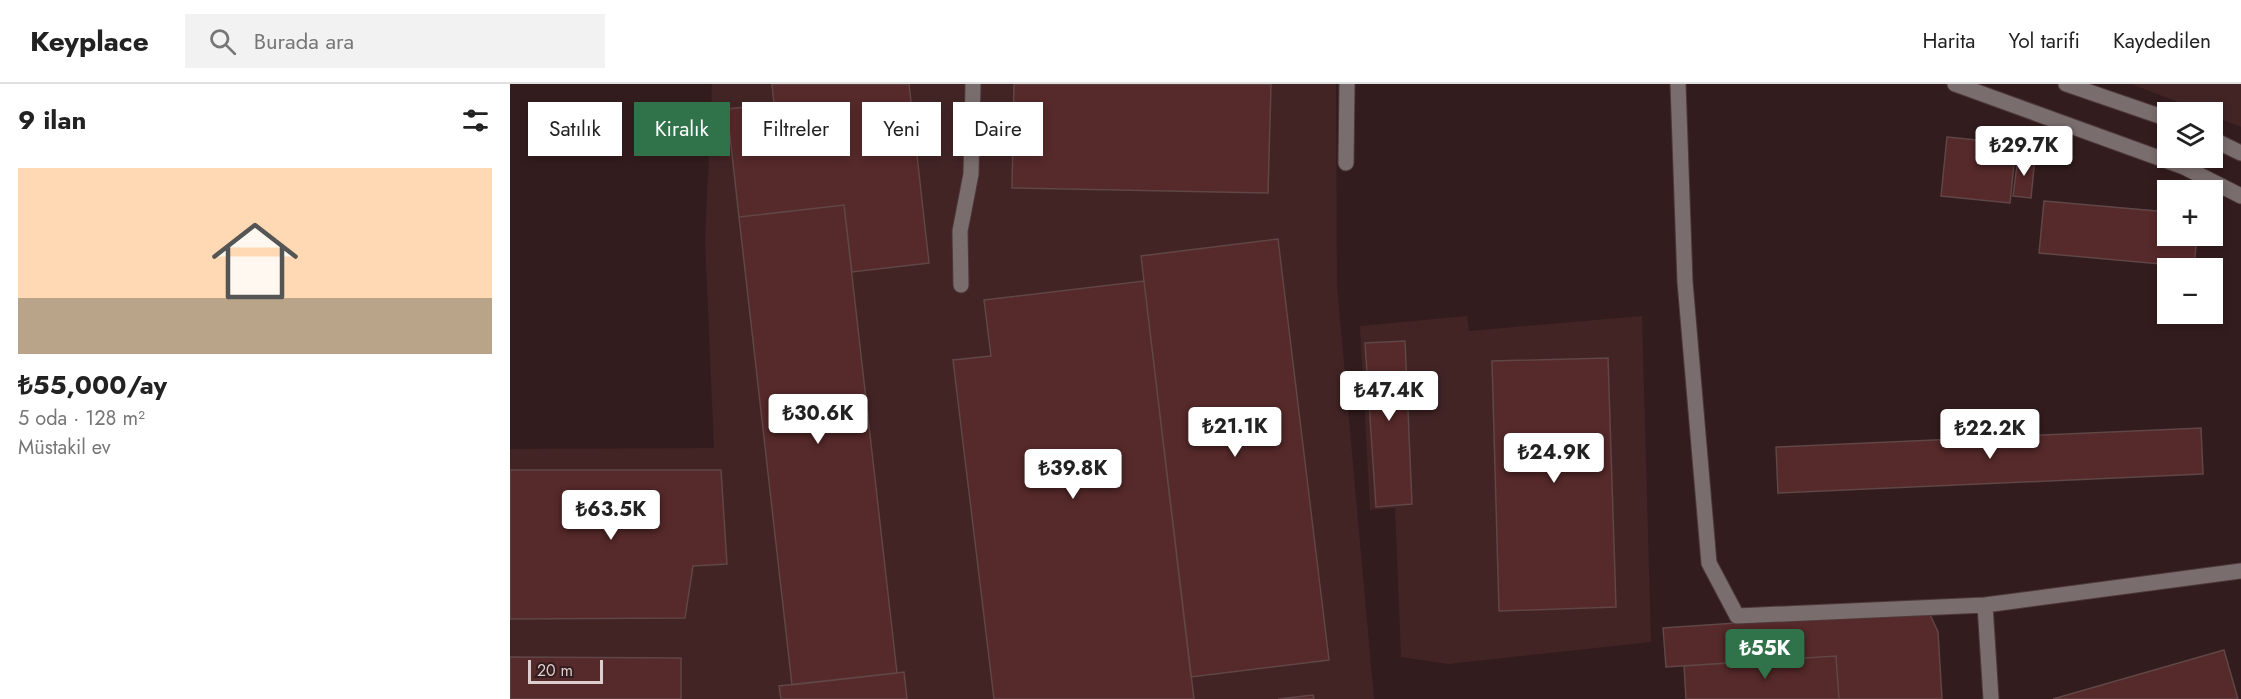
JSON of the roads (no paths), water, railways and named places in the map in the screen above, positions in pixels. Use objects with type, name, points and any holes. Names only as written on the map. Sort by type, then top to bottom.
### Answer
[{"type":"street","points":[[961,285],[960,231],[971,174],[973,84]]},
{"type":"street","points":[[1346,163],[1347,84]]},
{"type":"street","points":[[1678,84],[1685,282],[1710,563],[1737,616],[1985,605],[2241,571]]},
{"type":"street","points":[[1955,84],[2184,167],[2241,196]]},
{"type":"street","points":[[2066,84],[2157,115]]},
{"type":"street","points":[[2223,144],[2241,153]]},
{"type":"street","points":[[1985,605],[1991,699]]}]
